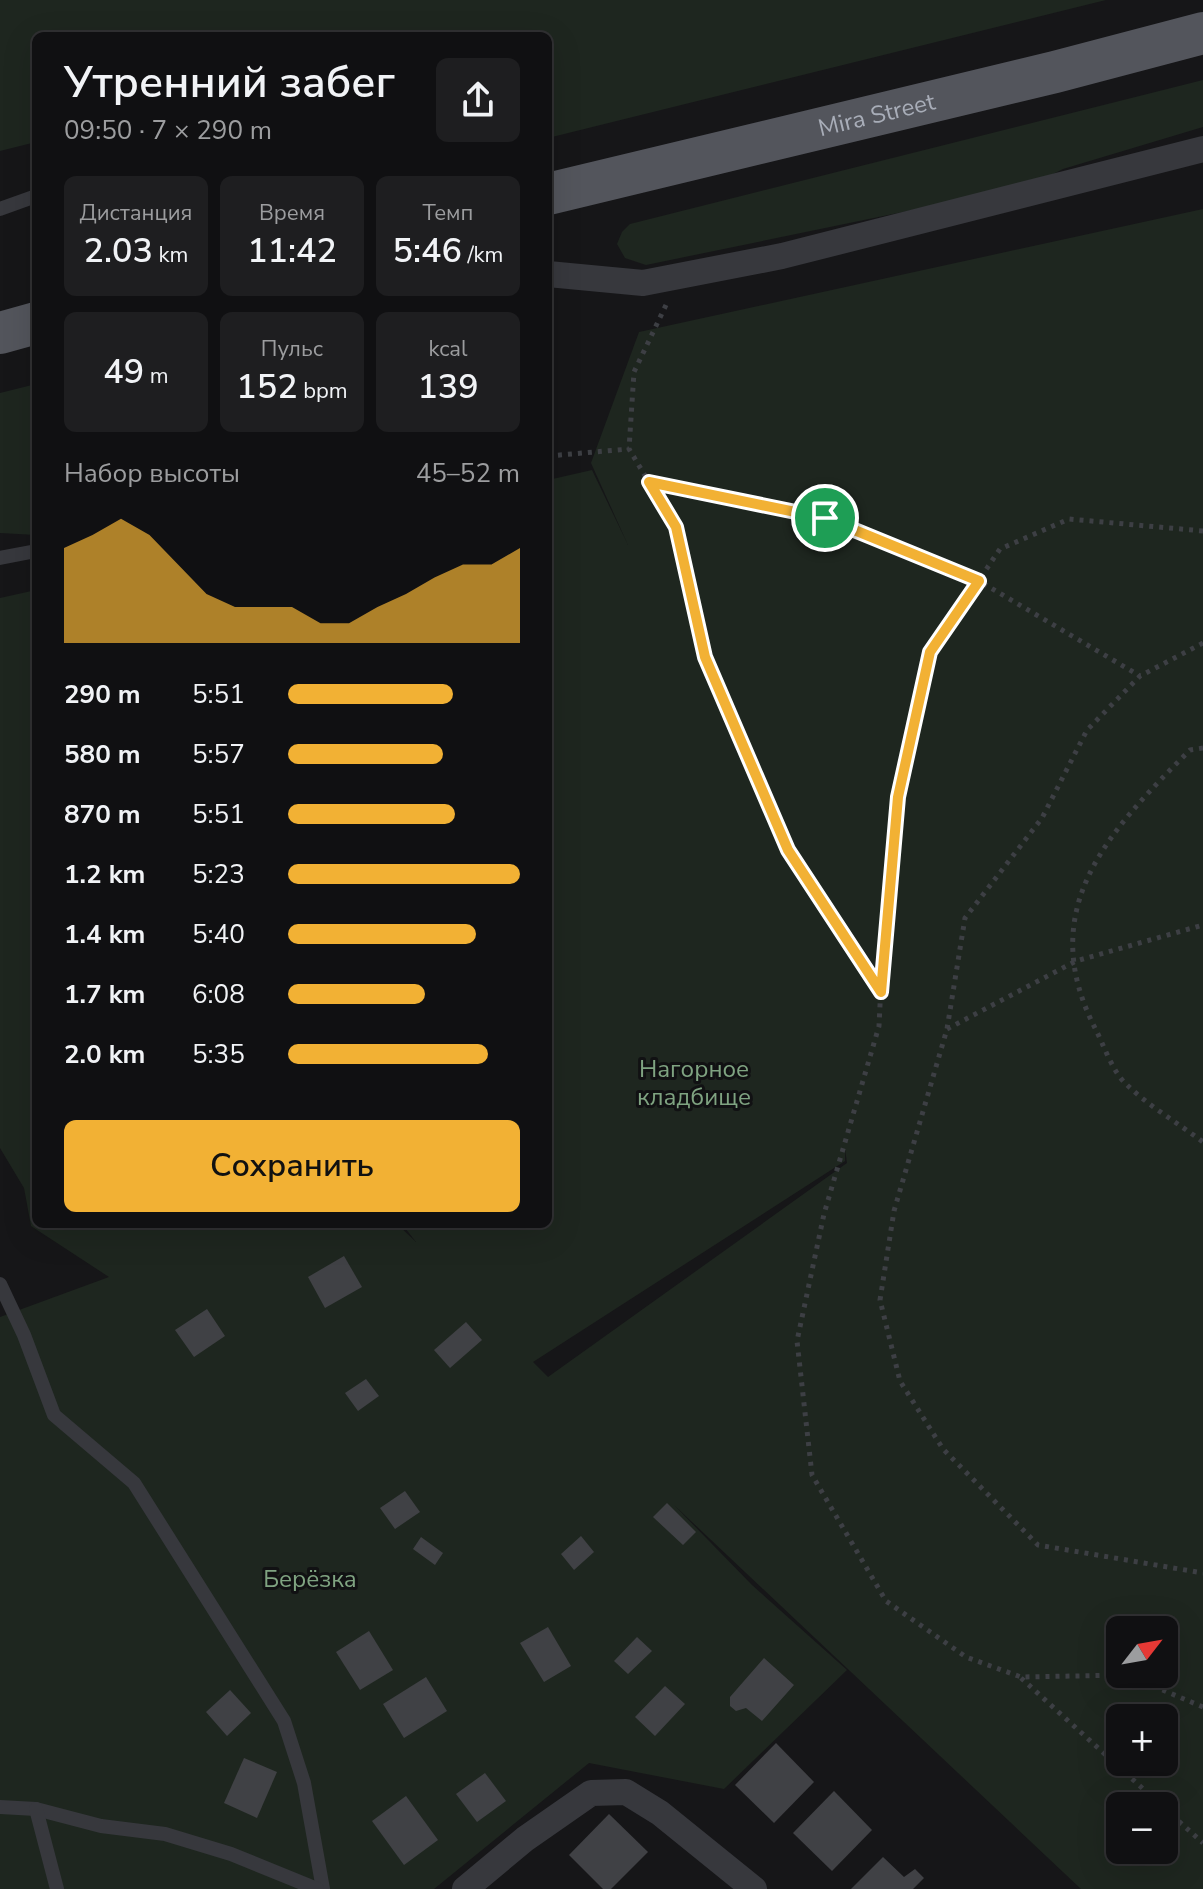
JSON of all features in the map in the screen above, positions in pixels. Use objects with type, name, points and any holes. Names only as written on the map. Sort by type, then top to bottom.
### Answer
[{"type":"main road","name":"Mira Street","points":[[552,193],[1055,72],[1203,33]]},
{"type":"main road","points":[[0,333],[32,324]]},
{"type":"street","points":[[552,274],[643,283],[681,276],[782,256],[1203,149]]},
{"type":"street","points":[[465,1889],[525,1839],[591,1793],[626,1792],[660,1813],[754,1889]]},
{"type":"lane","points":[[0,209],[32,197]]},
{"type":"lane","points":[[0,558],[32,552]]},
{"type":"lane","points":[[0,1284],[24,1335],[54,1415],[134,1483],[284,1721],[304,1783],[323,1889]]},
{"type":"lane","points":[[0,1807],[36,1809],[101,1826],[178,1838],[231,1854],[317,1889]]},
{"type":"lane","points":[[36,1809],[57,1889]]},
{"type":"path","points":[[681,276],[634,372],[629,449],[676,527],[705,657],[788,850],[881,992]]},
{"type":"path","points":[[552,456],[629,449]]},
{"type":"path","points":[[649,482],[825,518],[979,581],[1140,676]]},
{"type":"path","points":[[1203,531],[1069,519],[1000,549],[930,652],[898,797],[879,1026],[824,1214],[797,1341],[812,1475],[886,1601],[966,1657],[1021,1677],[1127,1675],[1203,1707]]},
{"type":"path","points":[[1203,643],[1140,676],[1087,730],[1042,818],[965,918],[947,1029],[894,1211],[880,1300],[900,1381],[943,1449],[1038,1545],[1203,1573]]},
{"type":"path","points":[[1203,748],[1190,750],[1124,817],[1087,872],[1073,926],[1079,997],[1123,1082],[1203,1142]]},
{"type":"path","points":[[947,1029],[1076,961],[1203,925]]},
{"type":"path","points":[[1021,1677],[1147,1792]]},
{"type":"path","points":[[1178,1820],[1203,1843]]},
{"type":"green space","points":[[0,0],[1106,0],[552,137],[552,32],[32,32],[32,143],[0,151]]},
{"type":"green space","points":[[1203,80],[1203,127],[1063,169],[1029,186],[646,265],[625,258],[617,244],[630,224]]},
{"type":"green space","points":[[1203,209],[1203,1889],[1081,1889],[674,1505],[752,1585],[847,1670],[724,1789],[589,1763],[434,1889],[0,1889],[0,1317],[109,1277],[34,1228],[401,1228],[416,1242],[405,1228],[552,1228],[552,479],[592,470],[628,545],[591,463],[639,332]],"holes":[[[845,1149],[847,1163],[548,1377],[533,1362],[845,1161]]]},
{"type":"green space","points":[[32,385],[32,535],[0,533],[0,393]]},
{"type":"green space","points":[[32,591],[32,1227],[24,1188],[0,1148],[0,598]]},
{"type":"building","points":[[344,1256],[362,1287],[325,1308],[308,1277]]},
{"type":"building","points":[[207,1309],[225,1336],[194,1357],[175,1330]]},
{"type":"building","points":[[466,1322],[482,1340],[450,1368],[434,1350]]},
{"type":"building","points":[[366,1379],[379,1396],[358,1411],[345,1393]]},
{"type":"building","points":[[405,1491],[420,1512],[395,1529],[380,1508]]},
{"type":"building","points":[[667,1503],[696,1532],[683,1545],[653,1517]]},
{"type":"building","points":[[581,1536],[594,1552],[574,1570],[561,1554]]},
{"type":"building","points":[[421,1537],[443,1553],[435,1565],[413,1549]]},
{"type":"building","points":[[548,1627],[571,1666],[544,1682],[520,1643]]},
{"type":"building","points":[[369,1631],[393,1670],[360,1690],[336,1652]]},
{"type":"building","points":[[637,1637],[652,1651],[628,1674],[614,1661]]},
{"type":"building","points":[[764,1658],[794,1685],[762,1721],[746,1708],[736,1711],[730,1706],[730,1697]]},
{"type":"building","points":[[426,1677],[447,1711],[404,1738],[383,1704]]},
{"type":"building","points":[[665,1686],[685,1704],[655,1736],[635,1717]]},
{"type":"building","points":[[230,1690],[251,1713],[227,1736],[206,1712]]},
{"type":"building","points":[[776,1743],[814,1782],[774,1823],[735,1785]]},
{"type":"building","points":[[244,1758],[277,1772],[257,1818],[224,1803]]},
{"type":"building","points":[[485,1773],[506,1801],[477,1822],[456,1794]]},
{"type":"building","points":[[834,1791],[872,1830],[832,1871],[793,1833]]},
{"type":"building","points":[[406,1796],[438,1840],[404,1865],[372,1821]]},
{"type":"building","points":[[609,1814],[648,1852],[611,1889],[603,1889],[569,1855]]},
{"type":"building","points":[[883,1857],[904,1877],[915,1869],[924,1878],[913,1889],[851,1889]]},
{"type":"route","points":[[649,482],[825,518],[979,581],[930,652],[898,797],[881,992],[788,850],[705,657],[676,527],[649,482]]},
{"type":"park label","name":"Нагорное кладбище","points":[[694,1083]]},
{"type":"park label","name":"Берёзка","points":[[310,1579]]}]
